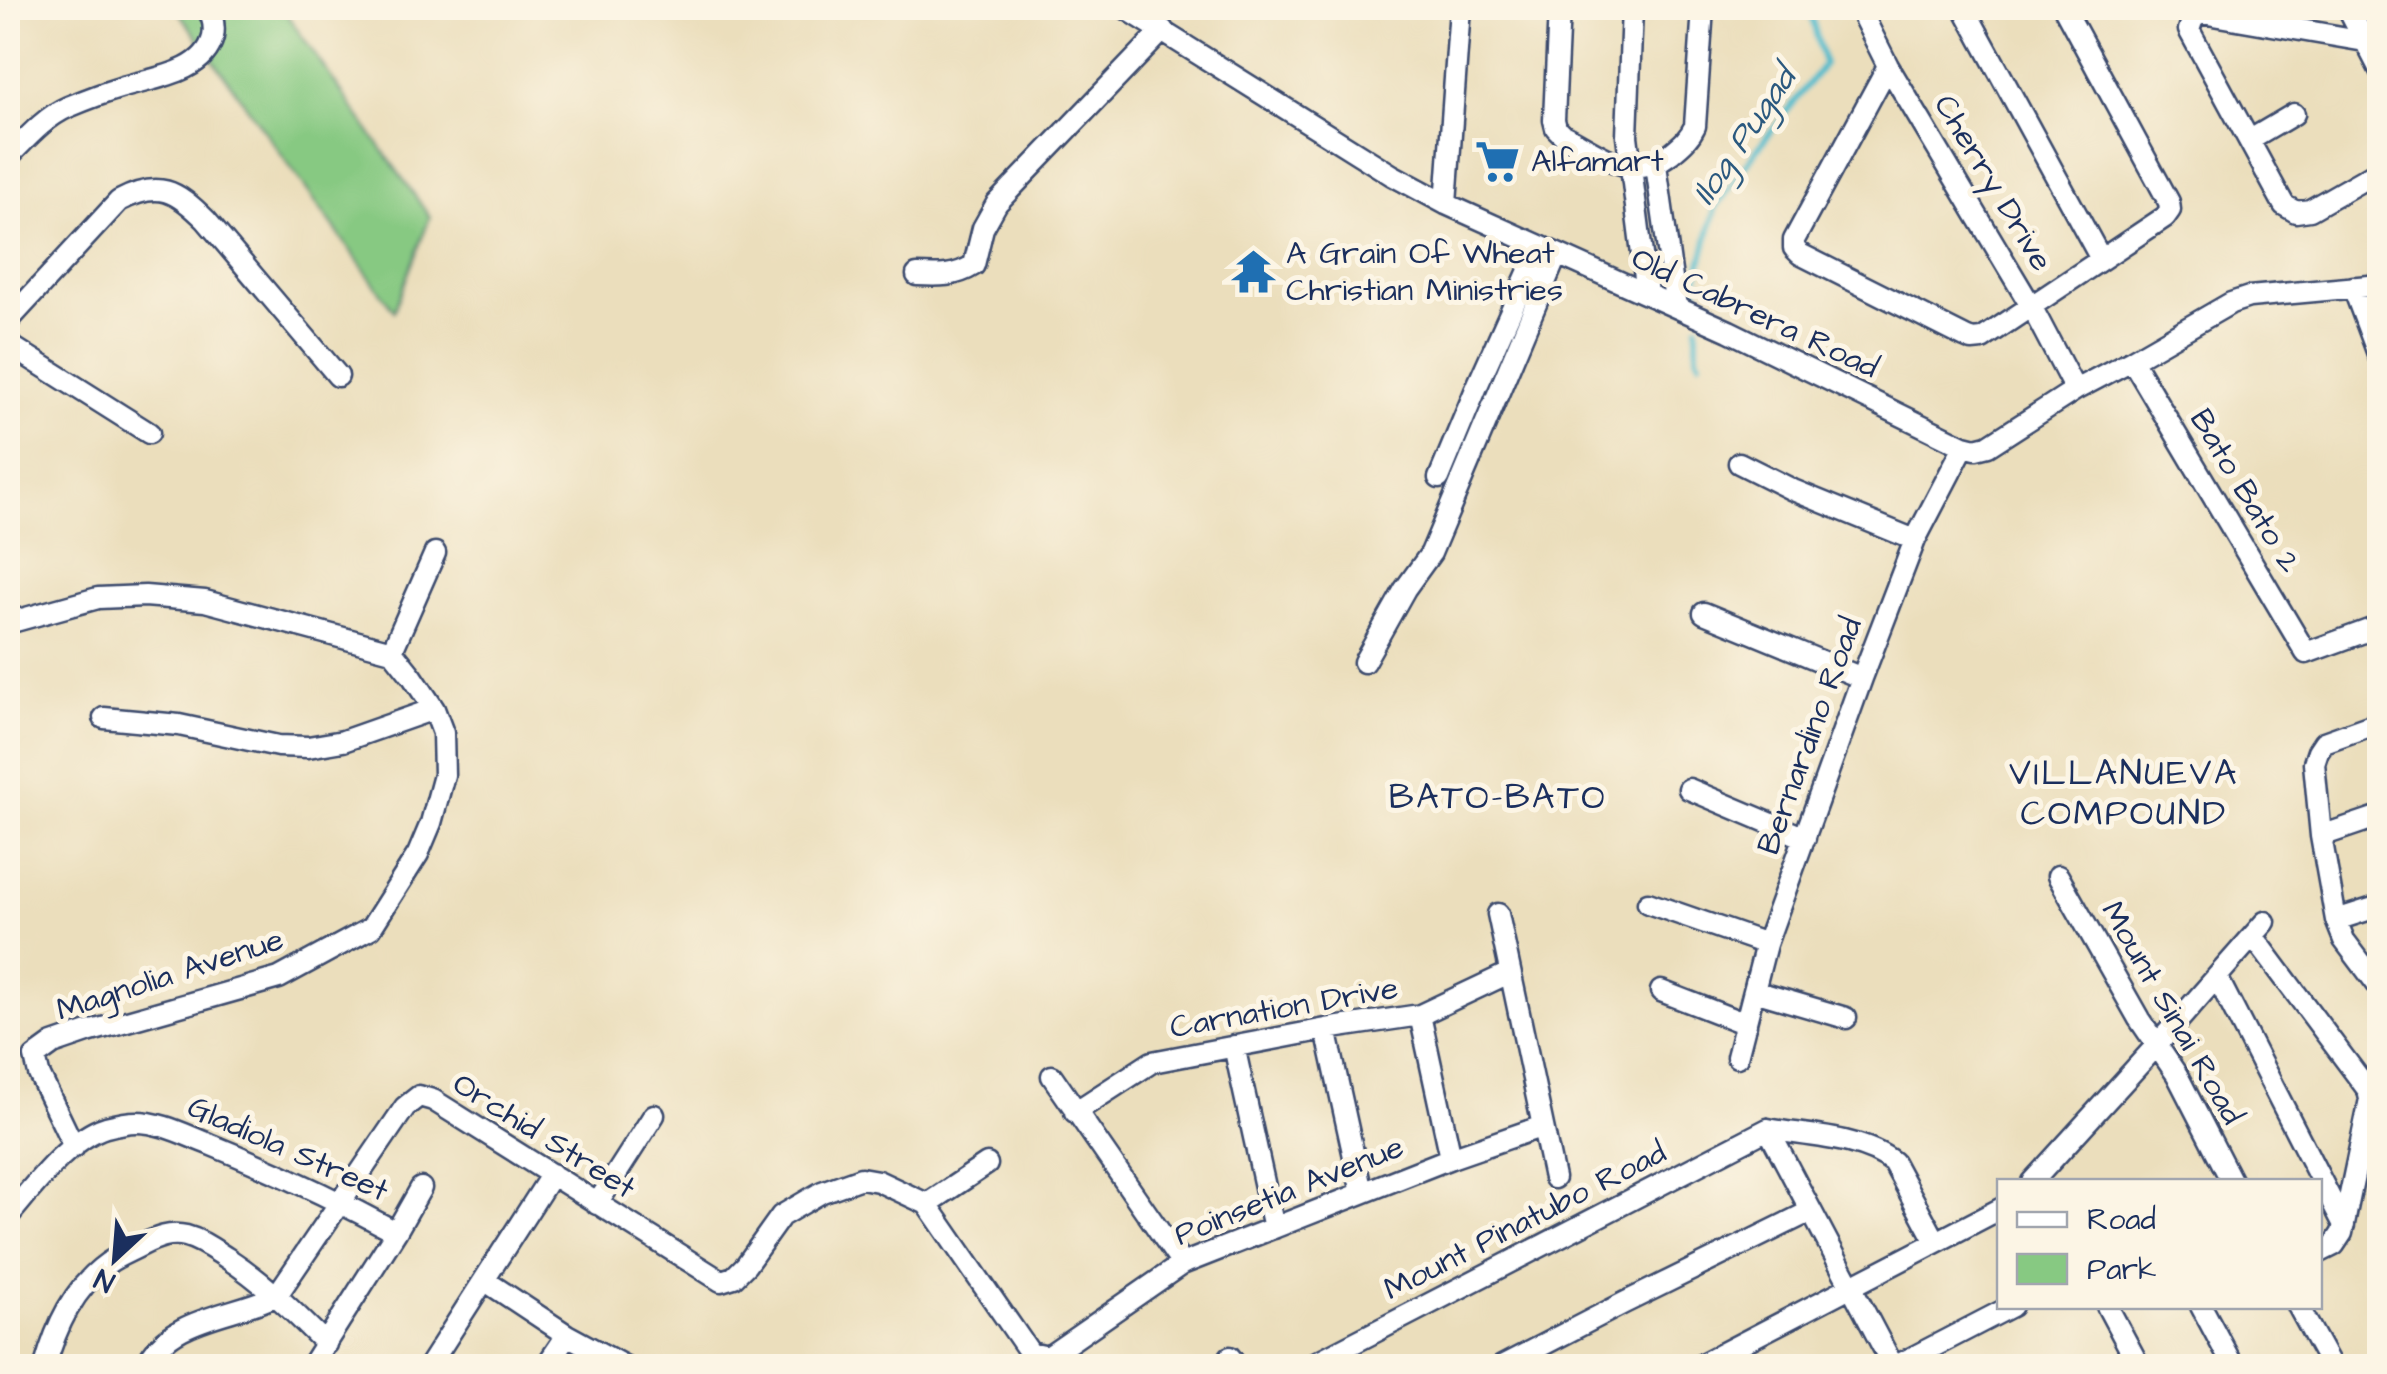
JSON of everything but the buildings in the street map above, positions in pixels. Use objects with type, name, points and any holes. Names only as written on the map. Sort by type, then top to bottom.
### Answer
[{"type":"street","points":[[8,157],[65,108],[185,68],[204,56],[214,32],[206,8]]},
{"type":"street","name":"Old Cabrera Road","points":[[1125,8],[1392,175],[1446,204],[1676,307],[1964,446]]},
{"type":"street","points":[[1446,204],[1460,8]]},
{"type":"street","points":[[1559,8],[1556,128],[1630,169],[1656,165],[1690,138],[1696,126],[1702,8]]},
{"type":"street","points":[[1632,8],[1627,136],[1646,294]]},
{"type":"street","name":"Cherry Drive","points":[[1859,8],[1888,66],[2031,306],[2076,390]]},
{"type":"street","points":[[1964,8],[2101,259]]},
{"type":"street","points":[[1888,66],[1794,240],[1794,248],[1972,340],[1982,339],[2170,210],[2064,8]]},
{"type":"street","points":[[2348,8],[2374,56]]},
{"type":"street","points":[[2374,56],[2202,14],[2192,18],[2189,30],[2284,205],[2296,212],[2310,210],[2380,170]]},
{"type":"street","points":[[917,275],[944,277],[974,265],[983,228],[997,204],[1163,30]]},
{"type":"street","points":[[2250,140],[2294,114]]},
{"type":"street","points":[[1656,165],[1676,307]]},
{"type":"street","points":[[8,321],[119,202],[139,190],[166,190],[186,199],[206,220],[338,376]]},
{"type":"street","points":[[1439,478],[1478,384],[1548,250]]},
{"type":"street","points":[[1364,662],[1430,553],[1548,250]]},
{"type":"street","points":[[1964,446],[1988,446],[2076,390],[2231,303],[2249,297],[2380,285]]},
{"type":"street","points":[[2353,287],[2380,359]]},
{"type":"street","points":[[8,344],[149,433]]},
{"type":"street","name":"Bato Bato 2","points":[[2132,360],[2306,653],[2380,626]]},
{"type":"street","name":"Bernardino Road","points":[[1738,1057],[1766,944],[1862,678],[1915,540],[1964,446]]},
{"type":"street","points":[[1740,463],[1793,490],[1915,540]]},
{"type":"street","points":[[8,622],[98,598],[144,596],[204,601],[392,652],[436,552]]},
{"type":"street","points":[[1704,613],[1862,678]]},
{"type":"street","name":"Magnolia Avenue","points":[[74,1147],[39,1074],[35,1057],[53,1044],[279,978],[371,928],[418,854],[432,824],[444,775],[443,733],[434,708],[392,652]]},
{"type":"street","points":[[104,718],[178,725],[278,746],[308,747],[344,741],[434,708]]},
{"type":"street","points":[[2380,722],[2324,742],[2314,764],[2321,836],[2336,920],[2344,940],[2380,988]]},
{"type":"street","points":[[1688,790],[1805,838]]},
{"type":"street","points":[[2321,836],[2380,816]]},
{"type":"street","name":"Mount Sinai Road","points":[[2058,876],[2156,1046],[2177,1075],[2230,1179]]},
{"type":"street","points":[[1648,903],[1766,944]]},
{"type":"street","points":[[2336,920],[2380,906]]},
{"type":"street","points":[[1498,914],[1554,1178]]},
{"type":"street","points":[[2035,1179],[2259,929],[2368,1090],[2370,1099],[2344,1225],[2334,1246],[2322,1251]]},
{"type":"street","name":"Carnation Drive","points":[[1075,1112],[1152,1062],[1420,1014],[1509,973]]},
{"type":"street","points":[[2216,977],[2320,1179]]},
{"type":"street","points":[[1661,990],[1746,1024]]},
{"type":"street","points":[[1754,991],[1846,1018]]},
{"type":"street","points":[[1420,1014],[1452,1158]]},
{"type":"street","points":[[1326,1029],[1362,1193]]},
{"type":"street","points":[[1234,1046],[1274,1228]]},
{"type":"street","points":[[1052,1076],[1182,1264]]},
{"type":"street","name":"Orchid Street","points":[[277,1295],[406,1107],[419,1096],[433,1100],[721,1281],[734,1277],[746,1266],[781,1216],[822,1192],[861,1178],[878,1181],[927,1204]]},
{"type":"street","points":[[597,1204],[654,1115]]},
{"type":"street","name":"Gladiola Street","points":[[10,1214],[53,1164],[74,1147],[102,1128],[134,1122],[164,1126],[254,1162],[396,1232]]},
{"type":"street","name":"Poinsetia Avenue","points":[[927,1204],[1030,1353],[1048,1357],[1182,1264],[1543,1126]]},
{"type":"street","points":[[1768,1130],[1895,1366],[2006,1309]]},
{"type":"street","points":[[1768,1130],[1865,1146],[1882,1154],[1893,1162],[1936,1242]]},
{"type":"street","name":"Mount Pinatubo Road","points":[[1309,1366],[1768,1130]]},
{"type":"street","points":[[927,1204],[987,1164]]},
{"type":"street","points":[[430,1366],[552,1174]]},
{"type":"street","points":[[2322,1182],[2344,1225]]},
{"type":"street","points":[[311,1366],[421,1188]]},
{"type":"street","points":[[1502,1366],[1812,1211]]},
{"type":"street","points":[[1698,1366],[1997,1211]]},
{"type":"street","points":[[45,1366],[57,1329],[75,1296],[92,1277],[110,1261],[160,1236],[181,1234],[200,1240],[249,1272],[326,1344]]},
{"type":"street","points":[[484,1280],[567,1335],[624,1366]]},
{"type":"street","points":[[146,1366],[168,1337],[203,1320],[277,1295]]},
{"type":"street","points":[[2109,1309],[2138,1366]]},
{"type":"street","points":[[2203,1309],[2233,1366]]},
{"type":"street","points":[[2300,1309],[2331,1366]]},
{"type":"street","points":[[546,1366],[567,1335]]},
{"type":"green space","points":[[176,8],[282,8],[430,217],[394,311]]},
{"type":"waterway","name":"Ilog Pugad","points":[[1697,294],[1697,279],[1715,209],[1824,64],[1809,8]]},
{"type":"waterway","name":"Ilog Pugad","points":[[1697,326],[1700,361]]},
{"type":"waterway","points":[[2380,1111],[2363,1235],[2380,1292]]},
{"type":"place","name":"Alfamart","points":[[1498,161]]},
{"type":"place","name":"A Grain Of Wheat Christian Ministries","points":[[1253,271]]},
{"type":"district","name":"VILLANUEVA COMPOUND","points":[[2124,793]]},
{"type":"district","name":"BATO-BATO","points":[[1498,797]]}]
